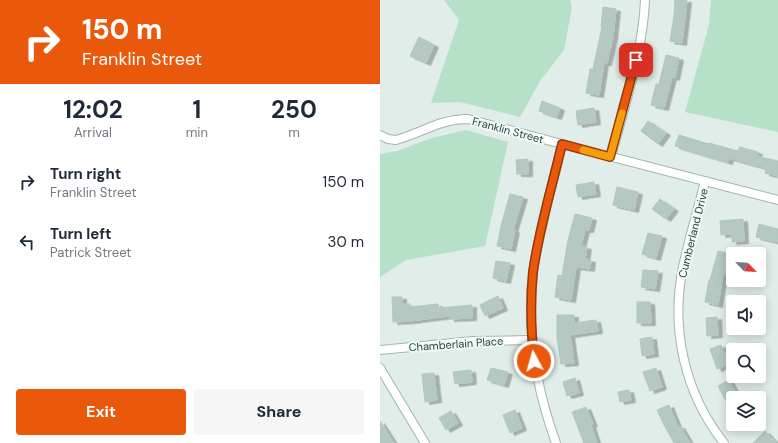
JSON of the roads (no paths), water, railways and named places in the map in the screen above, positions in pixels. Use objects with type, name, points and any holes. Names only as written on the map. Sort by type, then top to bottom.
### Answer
[{"type":"street","points":[[610,157],[640,46],[645,0]]},
{"type":"street","name":"Franklin Street","points":[[380,135],[388,139],[396,140],[444,121],[468,118],[610,157],[778,200]]},
{"type":"street","points":[[556,443],[540,392],[534,361],[531,302],[534,266],[538,245],[562,144]]},
{"type":"street","name":"Cumberland Drive","points":[[705,181],[683,267],[678,312],[683,357],[695,394],[704,414],[724,443]]},
{"type":"street","name":"Chamberlain Place","points":[[380,350],[474,342],[532,340]]},
{"type":"street","points":[[380,368],[425,443]]}]
